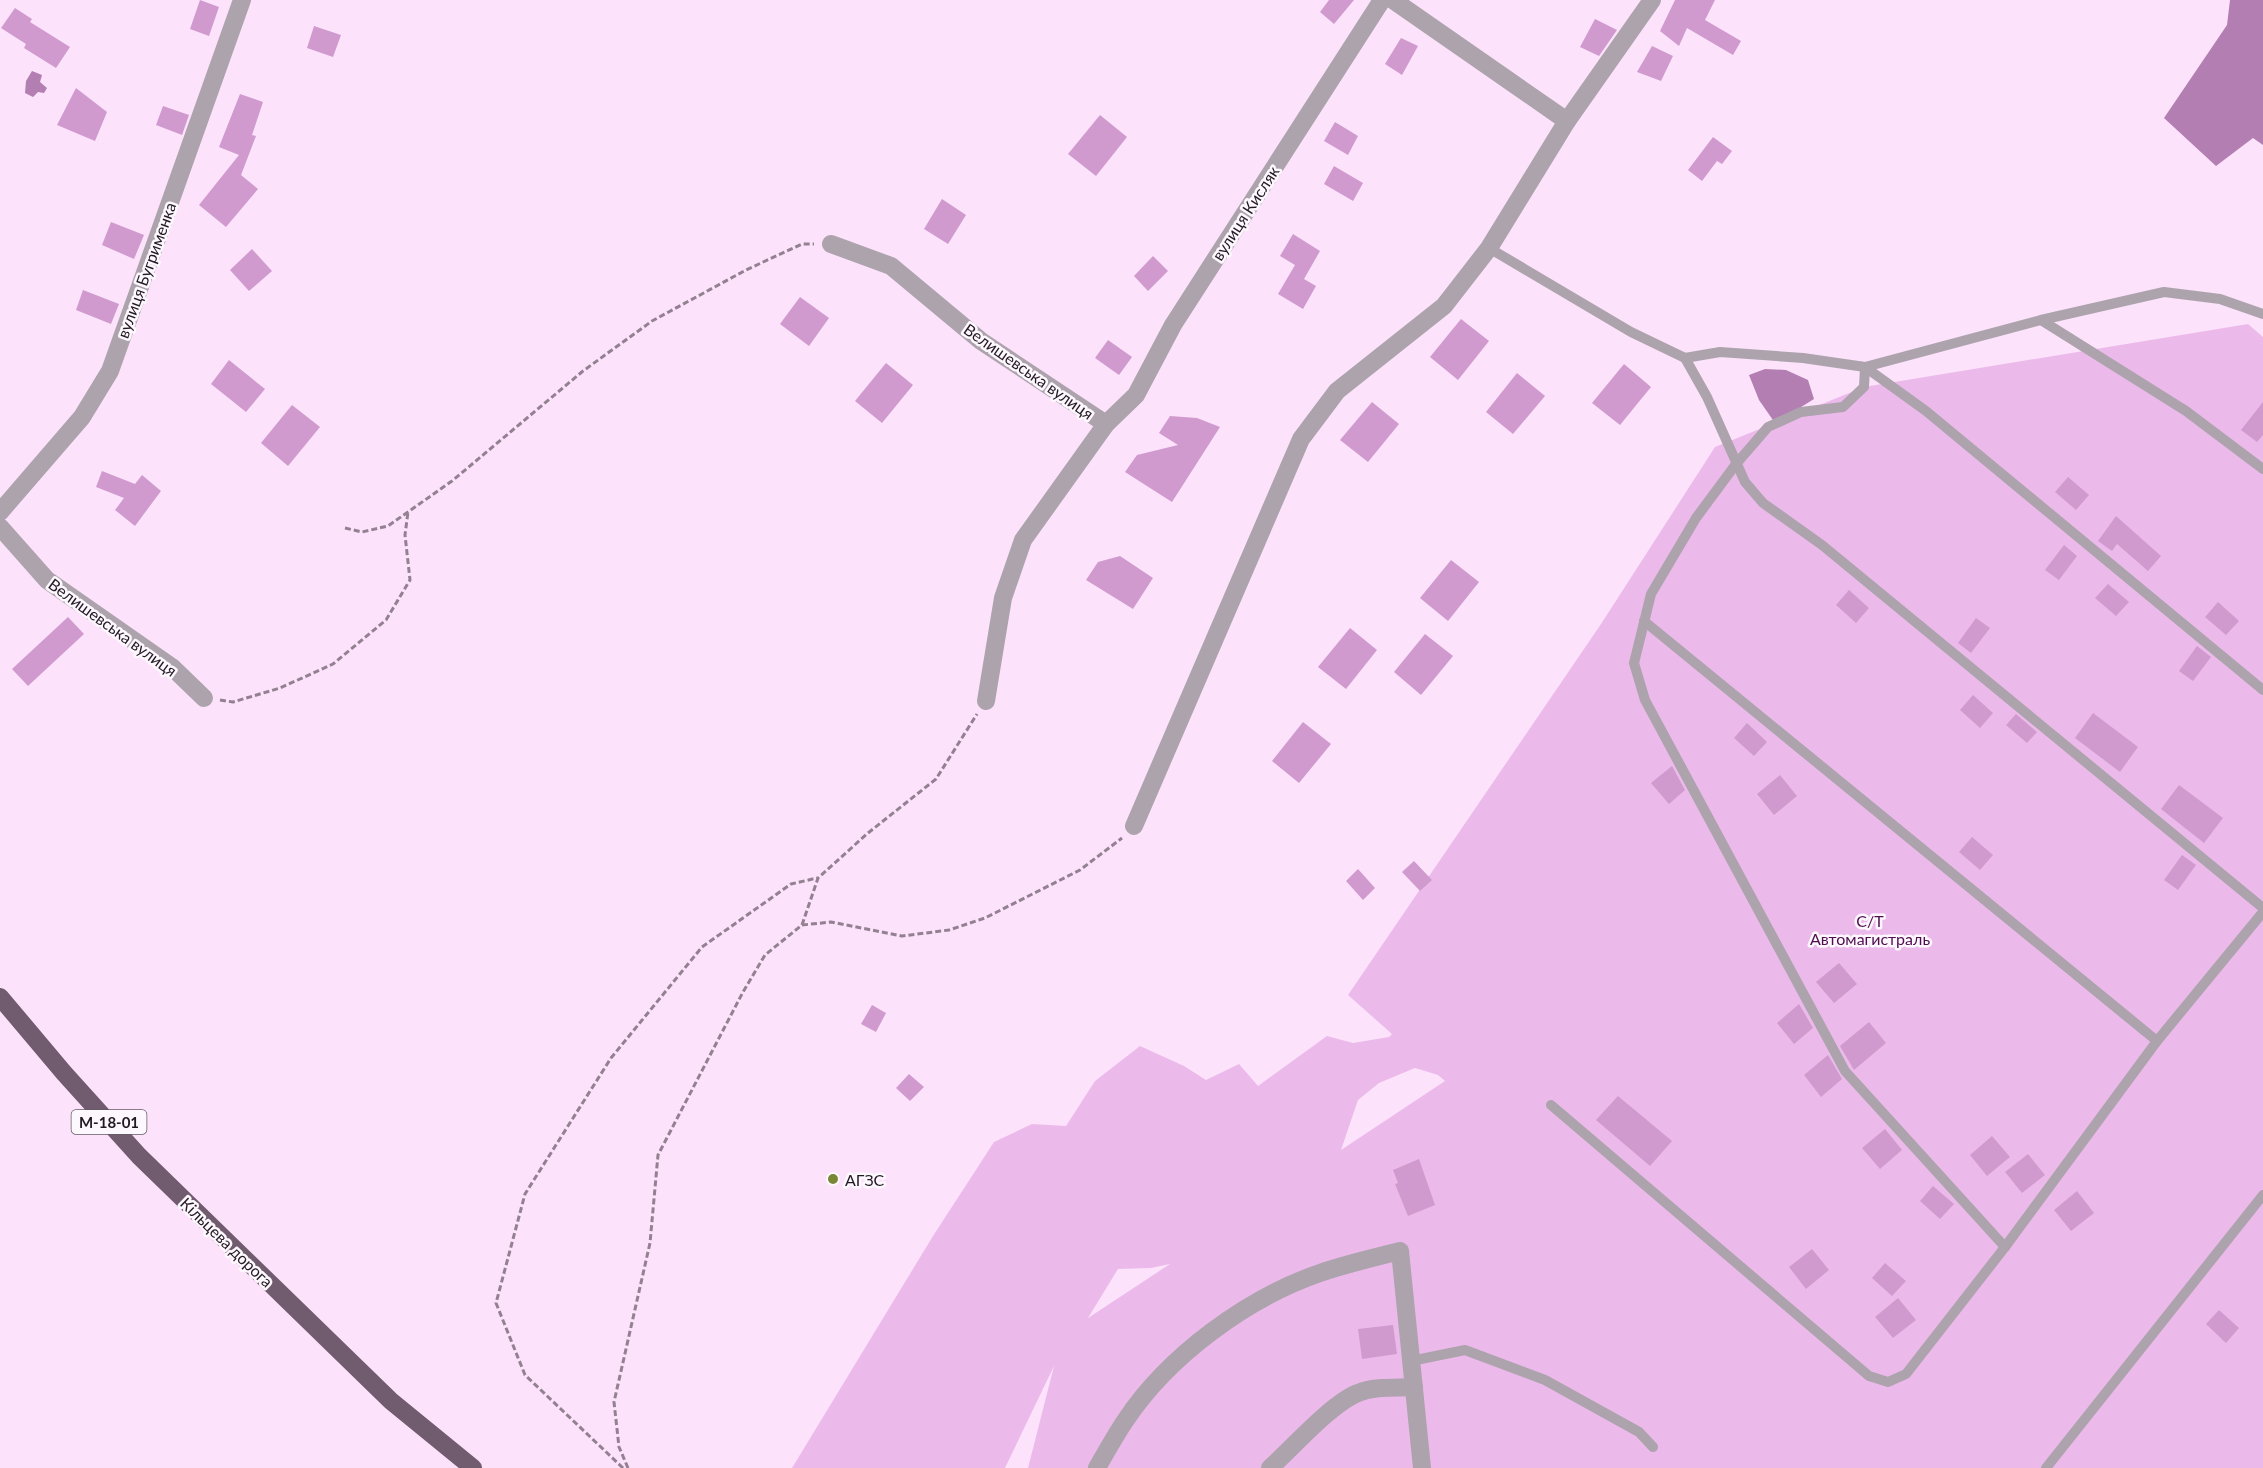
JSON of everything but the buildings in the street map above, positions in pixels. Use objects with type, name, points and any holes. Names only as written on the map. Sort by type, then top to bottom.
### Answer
[{"type":"highway","name":"Кільцева дорога","points":[[0,996],[64,1073],[170,1187],[391,1401],[473,1468]]},
{"type":"street","name":"вулиця Бугрименка","points":[[0,512],[82,417],[110,371],[242,0]]},
{"type":"street","name":"вулиця Кисляк","points":[[986,701],[1003,598],[1023,540],[1106,424],[1136,395],[1173,326],[1382,0]]},
{"type":"street","points":[[1393,0],[1567,121]]},
{"type":"street","points":[[1134,826],[1301,439],[1337,391],[1444,306],[1489,248],[1567,121],[1652,0]]},
{"type":"street","name":"Велишевська вулиця","points":[[831,244],[891,266],[981,342],[1106,424]]},
{"type":"street","name":"Велишевська вулиця","points":[[0,527],[47,580],[172,668],[204,698]]},
{"type":"street","points":[[1097,1468],[1126,1419],[1160,1379],[1230,1317],[1278,1290],[1319,1274],[1400,1251],[1422,1468]]},
{"type":"street","points":[[1270,1468],[1341,1403],[1359,1393],[1386,1388],[1414,1387]]},
{"type":"lane","points":[[1489,248],[1631,332],[1685,358],[1720,352],[1803,358],[1865,367],[2041,320],[2164,292],[2220,299],[2263,314]]},
{"type":"lane","points":[[2041,320],[2186,411],[2263,469]]},
{"type":"lane","points":[[1551,1105],[1869,1376],[1888,1382],[1906,1374],[2005,1247],[2157,1041],[2263,910],[1822,545],[1763,503],[1745,482],[1707,398],[1685,358]]},
{"type":"lane","points":[[1865,367],[1864,387],[1844,408],[1801,412],[1768,427],[1736,464],[1696,518],[1651,594],[1634,663],[1645,700],[1845,1071],[2005,1247]]},
{"type":"lane","points":[[1865,367],[1926,411],[2263,690]]},
{"type":"lane","points":[[1644,621],[2157,1041]]},
{"type":"lane","points":[[2046,1468],[2263,1195]]},
{"type":"lane","points":[[1411,1360],[1465,1350],[1545,1380],[1639,1432],[1653,1447]]},
{"type":"path","points":[[345,528],[362,532],[388,526],[452,481],[582,371],[652,321],[746,270],[802,244],[831,244]]},
{"type":"path","points":[[204,698],[233,702],[279,688],[333,664],[386,620],[410,580],[405,535],[408,512]]},
{"type":"path","points":[[626,1468],[619,1448],[614,1402],[650,1244],[658,1155],[742,992],[765,955],[802,925],[818,878],[867,833],[936,779],[986,701]]},
{"type":"path","points":[[802,925],[831,922],[902,936],[949,930],[985,918],[1080,870],[1113,848],[1134,826]]},
{"type":"path","points":[[626,1468],[525,1375],[496,1303],[525,1194],[611,1058],[702,947],[791,884],[818,878]]},
{"type":"green space","name":"С/Т Автомагистраль","points":[[2248,324],[2263,337],[2263,1468],[1028,1468],[1054,1366],[1005,1468],[792,1468],[933,1236],[994,1142],[1032,1124],[1066,1126],[1095,1081],[1140,1046],[1184,1066],[1206,1080],[1239,1064],[1258,1086],[1327,1036],[1353,1043],[1389,1037],[1392,1034],[1348,995],[1601,624],[1715,447],[1864,387]],"holes":[[[1415,1068],[1438,1075],[1445,1081],[1341,1150],[1358,1100],[1379,1083]],[[1170,1264],[1088,1318],[1118,1269],[1151,1268]]]},
{"type":"shaded area","points":[[2230,0],[2263,0],[2263,145],[2253,138],[2216,166],[2164,118],[2227,25]]},
{"type":"shaded area","points":[[32,71],[42,75],[40,82],[47,88],[44,93],[38,92],[33,97],[25,93],[26,81]]},
{"type":"shaded area","points":[[1765,369],[1786,370],[1808,380],[1814,399],[1775,423],[1759,400],[1749,375]]},
{"type":"place","name":"АГЗС","points":[[833,1179]]}]
